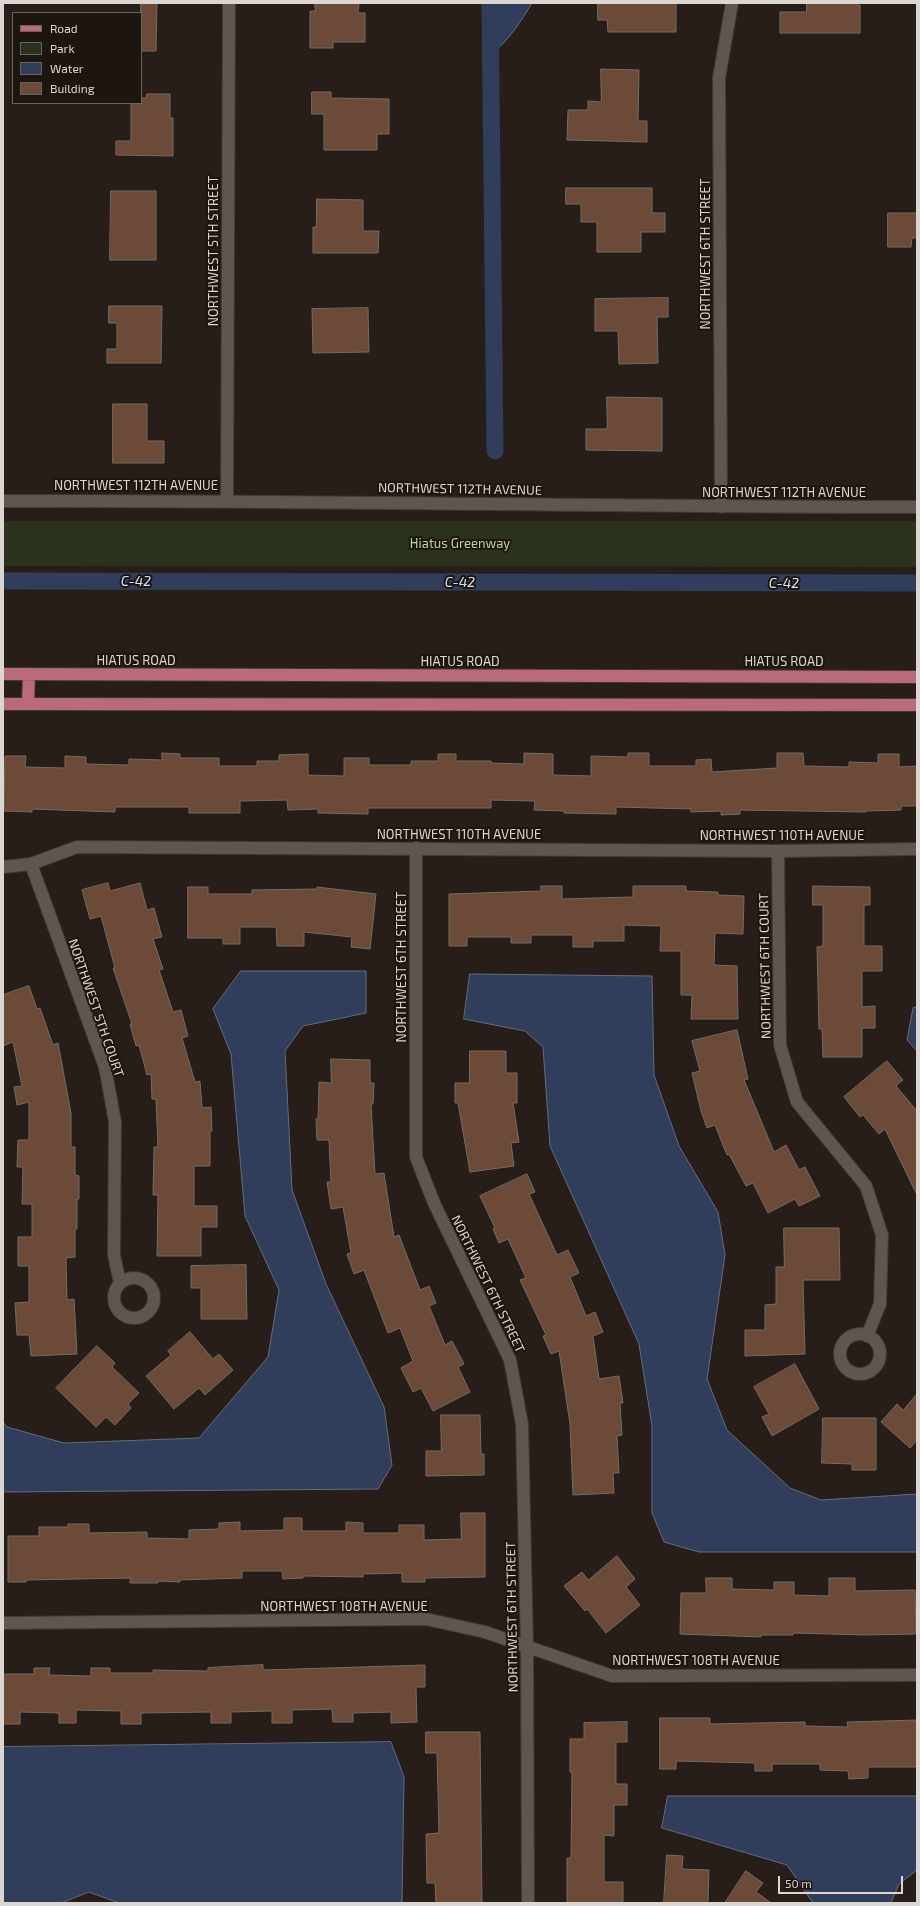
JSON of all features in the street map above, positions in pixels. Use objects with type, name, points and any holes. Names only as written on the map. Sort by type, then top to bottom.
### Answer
[{"type":"main road","name":"HIATUS ROAD","points":[[3,674],[917,677]]},
{"type":"main road","points":[[28,674],[28,704]]},
{"type":"main road","points":[[3,704],[917,705]]},
{"type":"street","name":"NORTHWEST 5TH STREET","points":[[227,500],[229,3]]},
{"type":"street","name":"NORTHWEST 6TH STREET","points":[[721,507],[719,78],[732,3]]},
{"type":"street","name":"NORTHWEST 112TH AVENUE","points":[[3,501],[227,500],[721,507],[917,507]]},
{"type":"street","name":"NORTHWEST 110TH AVENUE","points":[[3,867],[31,864],[77,847],[778,851],[917,849]]},
{"type":"street","name":"NORTHWEST 6TH STREET","points":[[416,848],[416,1156],[434,1203],[510,1360],[522,1424],[527,1648],[528,1903]]},
{"type":"street","name":"NORTHWEST 6TH COURT","points":[[778,851],[780,1045],[796,1102],[866,1186],[882,1235],[880,1304],[867,1336]]},
{"type":"street","name":"NORTHWEST 5TH COURT","points":[[31,864],[105,1067],[115,1122],[114,1255],[120,1283]]},
{"type":"street","name":"NORTHWEST 108TH AVENUE","points":[[3,1623],[426,1619],[485,1632],[527,1648],[612,1676],[917,1675]]},
{"type":"green space","name":"Hiatus Greenway","points":[[3,521],[917,521],[917,567],[3,566]]},
{"type":"water","points":[[490,3],[532,3],[509,37],[491,54]]},
{"type":"water","points":[[241,971],[366,971],[366,1013],[303,1026],[285,1051],[292,1190],[326,1284],[384,1407],[392,1465],[378,1489],[3,1492],[3,1422],[7,1427],[64,1443],[199,1438],[268,1357],[279,1290],[245,1216],[231,1054],[213,1009]]},
{"type":"water","points":[[470,974],[652,976],[654,1075],[679,1146],[718,1212],[725,1255],[707,1379],[727,1430],[790,1488],[821,1500],[917,1494],[917,1552],[699,1552],[664,1542],[652,1513],[652,1426],[639,1344],[550,1146],[543,1047],[525,1031],[464,1019]]},
{"type":"water","points":[[917,1007],[917,1051],[907,1040],[913,1008]]},
{"type":"water","points":[[391,1742],[404,1777],[402,1903],[119,1903],[89,1892],[61,1903],[3,1903],[3,1747]]},
{"type":"water","points":[[668,1796],[917,1796],[917,1870],[899,1884],[891,1903],[813,1903],[787,1865],[662,1828]]},
{"type":"building","points":[[141,3],[157,3],[156,51],[142,51]]},
{"type":"building","points":[[315,3],[359,3],[358,13],[365,13],[365,42],[333,42],[333,48],[310,48],[310,11],[315,11]]},
{"type":"building","points":[[598,3],[676,3],[676,32],[608,32],[607,20],[598,20]]},
{"type":"building","points":[[807,3],[856,3],[856,5],[860,5],[860,33],[780,33],[780,12],[806,12]]},
{"type":"building","points":[[601,69],[639,70],[638,121],[647,121],[647,142],[567,140],[568,110],[588,110],[588,101],[601,102]]},
{"type":"building","points":[[312,92],[331,92],[331,98],[389,99],[389,134],[377,134],[377,150],[324,150],[324,114],[312,114]]},
{"type":"building","points":[[147,94],[170,94],[170,118],[173,118],[173,156],[116,155],[116,141],[131,141],[131,104],[142,104],[142,98],[146,98]]},
{"type":"building","points":[[566,188],[652,188],[652,213],[665,213],[665,232],[641,232],[641,252],[597,252],[597,222],[581,222],[581,204],[566,204]]},
{"type":"building","points":[[111,191],[156,191],[156,260],[110,260]]},
{"type":"building","points":[[317,199],[363,200],[363,231],[379,231],[378,253],[313,253],[313,227],[316,227]]},
{"type":"building","points":[[888,213],[917,213],[917,238],[912,238],[911,247],[888,247]]},
{"type":"building","points":[[668,298],[668,317],[657,317],[658,363],[619,364],[618,331],[595,331],[595,299]]},
{"type":"building","points":[[109,306],[162,306],[161,363],[107,363],[107,349],[117,349],[117,323],[109,323]]},
{"type":"building","points":[[368,308],[369,352],[313,353],[312,309]]},
{"type":"building","points":[[607,397],[662,398],[662,451],[586,450],[586,429],[607,429]]},
{"type":"building","points":[[113,404],[147,404],[147,441],[164,441],[164,463],[113,463]]},
{"type":"building","points":[[162,753],[180,754],[180,758],[219,758],[219,766],[257,766],[257,761],[279,761],[279,755],[308,754],[308,775],[344,776],[344,758],[369,758],[369,765],[411,765],[411,761],[438,761],[438,754],[456,754],[456,761],[491,761],[491,763],[524,764],[524,753],[553,754],[553,775],[591,776],[591,756],[628,757],[628,753],[649,753],[649,766],[696,766],[696,760],[711,759],[712,772],[777,768],[777,753],[803,753],[804,766],[849,767],[849,762],[878,763],[878,754],[899,754],[899,767],[917,766],[917,806],[901,806],[901,810],[866,812],[740,810],[740,814],[721,815],[721,811],[691,812],[691,809],[616,807],[616,814],[564,813],[565,811],[534,810],[535,801],[491,800],[491,808],[368,808],[368,814],[318,813],[318,809],[288,810],[287,800],[240,801],[240,813],[189,813],[189,807],[115,807],[115,812],[32,809],[32,812],[4,811],[5,756],[26,756],[25,767],[65,768],[65,756],[86,757],[86,764],[129,765],[129,759],[162,760]]},
{"type":"building","points":[[108,883],[110,891],[140,883],[147,910],[154,908],[162,937],[153,939],[163,969],[159,970],[173,1012],[181,1010],[188,1036],[182,1038],[195,1082],[200,1081],[202,1108],[211,1107],[212,1131],[210,1131],[210,1166],[194,1166],[194,1206],[217,1206],[217,1227],[201,1227],[201,1256],[157,1256],[158,1195],[153,1195],[154,1147],[158,1147],[156,1099],[152,1099],[151,1074],[147,1075],[139,1045],[136,1046],[130,1024],[132,1024],[113,968],[115,968],[101,916],[90,919],[82,890]]},
{"type":"building","points":[[541,886],[562,886],[562,899],[633,897],[633,886],[686,886],[686,891],[718,892],[718,895],[744,896],[743,934],[715,933],[714,965],[737,966],[738,1019],[691,1019],[692,995],[681,995],[681,951],[660,951],[661,926],[624,925],[624,941],[593,941],[593,947],[573,947],[573,935],[531,935],[531,943],[511,943],[511,937],[467,937],[467,946],[449,946],[449,894],[541,891]]},
{"type":"building","points":[[813,886],[870,887],[870,905],[864,905],[864,946],[882,946],[882,971],[862,971],[862,1007],[875,1006],[875,1028],[862,1028],[862,1057],[823,1057],[822,1029],[819,1029],[817,947],[823,946],[823,905],[813,905]]},
{"type":"building","points":[[188,887],[208,887],[208,894],[252,894],[252,890],[317,889],[317,887],[376,894],[370,949],[351,947],[352,937],[304,932],[304,946],[277,946],[276,927],[240,927],[240,944],[223,944],[223,938],[188,938]]},
{"type":"building","points":[[29,986],[37,1009],[40,1008],[53,1045],[58,1043],[71,1113],[71,1147],[75,1147],[75,1175],[79,1176],[79,1199],[77,1199],[75,1257],[66,1258],[67,1300],[74,1299],[77,1354],[31,1356],[29,1335],[17,1335],[15,1303],[29,1302],[29,1266],[18,1266],[18,1237],[32,1237],[32,1204],[22,1204],[23,1167],[17,1167],[18,1140],[29,1140],[29,1102],[17,1105],[14,1087],[22,1086],[13,1042],[3,1046],[3,995]]},
{"type":"building","points":[[737,1030],[748,1079],[744,1080],[774,1152],[786,1145],[799,1170],[805,1167],[820,1196],[799,1206],[795,1199],[768,1213],[753,1183],[746,1186],[729,1154],[727,1155],[715,1125],[707,1128],[701,1111],[692,1073],[700,1071],[692,1041]]},
{"type":"building","points":[[470,1051],[506,1051],[506,1073],[517,1073],[517,1103],[513,1103],[519,1142],[511,1143],[514,1166],[470,1172],[458,1103],[455,1103],[455,1083],[469,1083]]},
{"type":"building","points":[[331,1059],[370,1060],[370,1083],[374,1083],[373,1104],[371,1104],[375,1174],[384,1173],[394,1237],[399,1235],[420,1290],[429,1286],[436,1303],[429,1306],[445,1345],[452,1341],[464,1364],[458,1367],[470,1392],[433,1411],[421,1388],[413,1392],[401,1368],[413,1361],[400,1328],[388,1333],[364,1270],[354,1274],[347,1254],[351,1253],[343,1207],[331,1209],[327,1182],[331,1182],[329,1140],[317,1140],[316,1119],[318,1119],[319,1082],[331,1083]]},
{"type":"building","points":[[887,1061],[903,1080],[896,1086],[917,1111],[917,1195],[885,1129],[879,1134],[863,1115],[860,1117],[844,1097]]},
{"type":"building","points":[[527,1174],[535,1192],[529,1194],[557,1255],[568,1250],[579,1273],[570,1277],[586,1316],[595,1312],[603,1332],[593,1336],[599,1379],[619,1376],[623,1403],[620,1403],[622,1435],[617,1436],[619,1473],[613,1473],[614,1493],[573,1495],[570,1424],[559,1351],[551,1354],[543,1336],[546,1335],[520,1280],[526,1278],[508,1239],[499,1243],[493,1229],[495,1228],[480,1196]]},
{"type":"building","points":[[784,1228],[839,1228],[840,1280],[803,1280],[805,1354],[745,1356],[745,1330],[765,1330],[765,1305],[776,1304],[776,1267],[784,1267]]},
{"type":"building","points":[[246,1265],[247,1319],[201,1319],[201,1288],[191,1288],[191,1266]]},
{"type":"building","points":[[190,1332],[213,1359],[219,1354],[233,1370],[205,1395],[199,1388],[174,1409],[146,1376],[171,1355],[168,1351]]},
{"type":"building","points":[[97,1346],[115,1363],[112,1367],[139,1393],[128,1404],[131,1408],[115,1425],[106,1417],[96,1427],[56,1388]]},
{"type":"building","points":[[795,1364],[819,1409],[772,1436],[762,1417],[769,1414],[754,1387]]},
{"type":"building","points":[[917,1394],[917,1440],[910,1448],[881,1422],[897,1404],[903,1410]]},
{"type":"building","points":[[441,1415],[480,1415],[481,1454],[484,1454],[484,1475],[426,1476],[426,1451],[441,1451]]},
{"type":"building","points":[[823,1418],[876,1418],[876,1470],[852,1470],[852,1464],[822,1463]]},
{"type":"building","points":[[461,1513],[485,1513],[485,1577],[425,1578],[425,1582],[402,1582],[402,1573],[363,1574],[363,1577],[303,1576],[303,1578],[283,1579],[282,1571],[242,1571],[242,1578],[180,1580],[180,1582],[158,1581],[158,1583],[130,1583],[130,1578],[26,1580],[26,1582],[8,1582],[8,1536],[39,1536],[39,1527],[68,1527],[68,1524],[89,1524],[89,1533],[147,1532],[147,1538],[189,1539],[189,1530],[219,1529],[219,1523],[240,1522],[240,1531],[284,1530],[284,1518],[302,1518],[302,1531],[346,1531],[346,1522],[363,1523],[363,1533],[399,1533],[399,1525],[424,1525],[424,1540],[461,1539]]},
{"type":"building","points":[[617,1556],[635,1579],[626,1587],[640,1605],[606,1633],[587,1609],[585,1611],[564,1586],[582,1572],[588,1580]]},
{"type":"building","points":[[706,1578],[732,1578],[732,1589],[774,1590],[774,1582],[794,1582],[794,1595],[829,1596],[829,1578],[855,1578],[855,1591],[915,1590],[916,1634],[865,1635],[794,1633],[793,1635],[761,1635],[761,1637],[680,1634],[681,1593],[706,1593]]},
{"type":"building","points":[[263,1665],[263,1670],[425,1665],[425,1687],[416,1687],[417,1722],[391,1723],[391,1712],[353,1713],[353,1722],[333,1722],[332,1709],[292,1710],[292,1723],[272,1723],[272,1711],[231,1712],[231,1723],[211,1723],[211,1712],[141,1713],[141,1724],[121,1724],[121,1711],[76,1710],[76,1723],[59,1723],[59,1713],[20,1712],[20,1724],[3,1724],[3,1674],[34,1674],[34,1668],[50,1668],[49,1675],[91,1676],[91,1668],[110,1668],[110,1673],[153,1673],[153,1670],[208,1671],[208,1668]]},
{"type":"building","points":[[660,1718],[710,1718],[710,1724],[805,1722],[805,1726],[848,1727],[847,1722],[917,1720],[917,1767],[868,1767],[868,1778],[849,1779],[848,1771],[820,1770],[820,1764],[772,1764],[772,1771],[755,1771],[755,1763],[676,1761],[676,1769],[660,1769]]},
{"type":"building","points":[[627,1722],[627,1742],[616,1742],[616,1784],[627,1784],[627,1805],[614,1805],[614,1836],[604,1835],[604,1882],[623,1882],[623,1903],[567,1903],[567,1858],[571,1858],[572,1772],[570,1772],[570,1739],[584,1739],[584,1723]]},
{"type":"building","points":[[426,1732],[480,1732],[482,1903],[436,1903],[435,1883],[427,1883],[426,1834],[439,1833],[437,1753],[426,1753]]},
{"type":"building","points":[[667,1855],[683,1856],[682,1869],[709,1870],[708,1903],[664,1903]]},
{"type":"building","points":[[746,1871],[763,1883],[756,1892],[771,1903],[725,1903]]},
{"type":"waterway","points":[[490,3],[495,451]]},
{"type":"waterway","name":"C-42","points":[[3,581],[917,583]]}]
